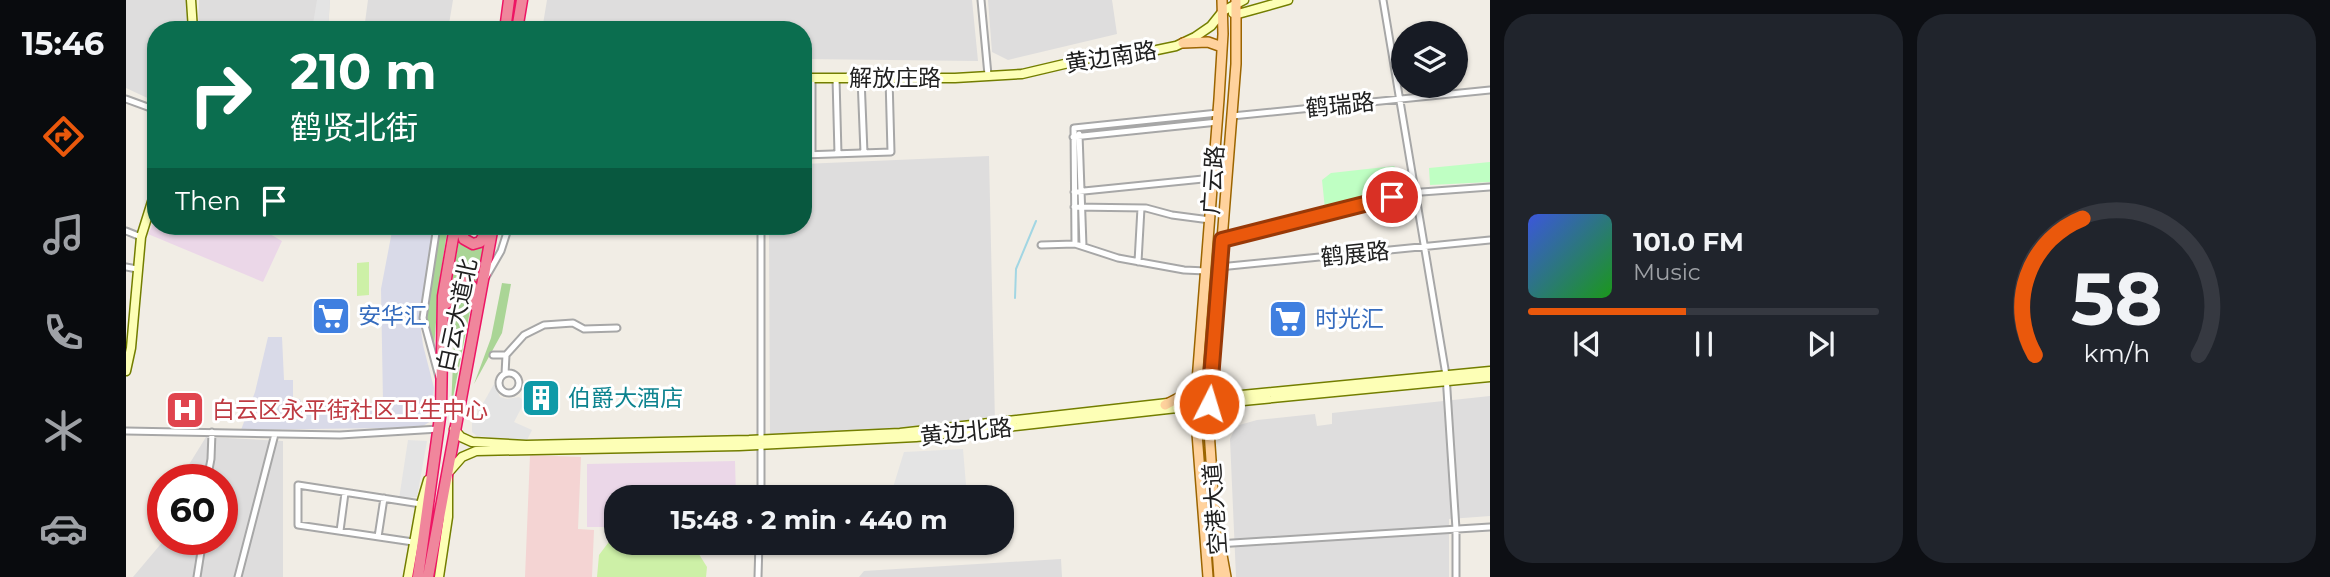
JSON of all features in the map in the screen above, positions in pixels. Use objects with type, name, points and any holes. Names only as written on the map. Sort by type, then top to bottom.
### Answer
[{"type":"highway","points":[[506,21],[509,0]]},
{"type":"highway","points":[[518,21],[522,0]]},
{"type":"highway","name":"白云大道北","points":[[418,577],[439,429],[443,388],[444,286],[453,235]]},
{"type":"highway","points":[[463,235],[464,239],[473,244],[480,242],[485,235]]},
{"type":"highway","name":"白云大道北","points":[[428,577],[449,473],[454,429],[485,280],[490,235]]},
{"type":"highway","points":[[443,322],[450,292],[463,281],[474,289],[477,318]]},
{"type":"main road","name":"广云路","points":[[1195,404],[1218,117],[1222,0]]},
{"type":"main road","name":"广云路","points":[[1210,402],[1239,1]]},
{"type":"main road","points":[[1183,43],[1208,41],[1222,47]]},
{"type":"main road","points":[[1219,99],[1226,94],[1234,96]]},
{"type":"main road","points":[[1199,352],[1213,353]]},
{"type":"main road","points":[[1209,424],[1235,398],[1221,386],[1212,372]]},
{"type":"main road","points":[[1165,405],[1186,394],[1197,380]]},
{"type":"main road","name":"空港大道","points":[[1210,402],[1209,424],[1219,577]]},
{"type":"main road","name":"空港大道","points":[[1195,404],[1208,577]]},
{"type":"main road","points":[[1180,409],[1187,413],[1195,426]]},
{"type":"main road","points":[[1198,456],[1212,457]]},
{"type":"main road","points":[[1217,544],[1226,577]]},
{"type":"main road","points":[[1201,577],[1205,545]]},
{"type":"street","points":[[191,0],[192,21]]},
{"type":"street","points":[[981,0],[988,75]]},
{"type":"street","points":[[1223,11],[1238,14],[1284,0]]},
{"type":"street","points":[[1383,0],[1446,379],[1456,529],[1456,577]]},
{"type":"street","name":"黄边南路","points":[[988,75],[1029,73],[1111,53],[1152,51],[1183,43],[1211,26],[1223,11],[1239,1]]},
{"type":"street","name":"解放庄路","points":[[812,78],[988,75]]},
{"type":"street","points":[[836,78],[838,154]]},
{"type":"street","points":[[861,78],[864,153]]},
{"type":"street","points":[[812,154],[891,152],[889,78]]},
{"type":"street","name":"鹤瑞路","points":[[1232,116],[1490,90]]},
{"type":"street","points":[[126,99],[147,107]]},
{"type":"street","points":[[1083,246],[1081,191],[1073,128],[1218,117]]},
{"type":"street","points":[[1076,136],[1218,117]]},
{"type":"street","points":[[1075,244],[1076,136]]},
{"type":"street","points":[[1074,192],[1213,178]]},
{"type":"street","points":[[1222,240],[1417,192],[1490,187]]},
{"type":"street","points":[[1074,207],[1141,208],[1210,220]]},
{"type":"street","points":[[1138,261],[1141,208]]},
{"type":"street","points":[[127,364],[141,237],[147,218]]},
{"type":"street","points":[[126,231],[141,237]]},
{"type":"street","points":[[436,235],[423,318],[443,388]]},
{"type":"street","points":[[485,280],[501,251],[506,235]]},
{"type":"street","points":[[761,235],[761,485]]},
{"type":"street","name":"鹤展路","points":[[1219,267],[1490,240]]},
{"type":"street","points":[[1041,245],[1075,244],[1138,261],[1184,270],[1206,271]]},
{"type":"street","points":[[126,267],[137,269]]},
{"type":"street","points":[[505,374],[506,355],[524,335],[544,325],[573,323],[584,329],[617,328]]},
{"type":"street","points":[[493,355],[506,355]]},
{"type":"street","name":"黄边北路","points":[[1446,379],[1490,371]]},
{"type":"street","name":"黄边北路","points":[[454,429],[466,440],[489,444],[762,443],[925,431],[1235,398],[1490,377]]},
{"type":"street","name":"黄边北路","points":[[449,473],[467,454],[481,450],[928,436],[1180,409],[1195,404]]},
{"type":"street","points":[[126,431],[340,435],[439,429]]},
{"type":"street","points":[[210,464],[212,432]]},
{"type":"street","points":[[238,577],[275,433]]},
{"type":"street","points":[[408,577],[421,503],[432,467]]},
{"type":"street","points":[[439,577],[448,517],[449,473]]},
{"type":"street","points":[[413,542],[298,525],[298,485],[421,503]]},
{"type":"street","points":[[340,531],[345,493]]},
{"type":"street","points":[[379,537],[384,498]]},
{"type":"street","points":[[1217,544],[1490,527]]},
{"type":"street","points":[[197,577],[200,555]]},
{"type":"street","points":[[758,577],[759,555]]},
{"type":"shaded area","points":[[126,0],[186,0],[187,21],[147,21],[147,98],[126,88]]},
{"type":"shaded area","points":[[199,0],[330,0],[329,21],[198,21]]},
{"type":"shaded area","points":[[317,0],[330,0],[329,21],[314,21]]},
{"type":"shaded area","points":[[368,0],[453,0],[450,21],[365,21]]},
{"type":"shaded area","points":[[547,0],[972,0],[978,61],[812,59],[812,21],[544,21]]},
{"type":"shaded area","points":[[988,0],[1112,0],[1117,34],[1008,60],[992,52]]},
{"type":"shaded area","points":[[989,156],[995,423],[770,437],[769,235],[812,235],[812,164]]},
{"type":"shaded area","points":[[150,235],[272,235],[282,241],[263,282]]},
{"type":"shaded area","points":[[391,235],[432,235],[419,316],[434,388],[431,421],[423,426],[388,428],[241,430],[255,392],[268,337],[282,337],[284,380],[293,380],[293,399],[300,399],[301,403],[359,401],[359,405],[366,407],[383,402],[381,289]]},
{"type":"shaded area","points":[[494,384],[500,397],[519,397],[525,401],[514,422],[532,430],[527,440],[477,436],[472,432],[472,423]]},
{"type":"shaded area","points":[[1490,396],[1490,516],[1449,519],[1449,577],[1236,577],[1230,439],[1236,426],[1257,420],[1315,414],[1317,426],[1332,424],[1332,413]]},
{"type":"shaded area","points":[[206,437],[283,441],[283,577],[133,577],[152,555],[238,555],[238,464],[189,464]]},
{"type":"shaded area","points":[[408,440],[427,441],[417,497],[399,499]]},
{"type":"shaded area","points":[[963,449],[966,485],[894,485],[904,452]]},
{"type":"shaded area","points":[[530,455],[581,457],[578,529],[594,530],[592,577],[525,577]]},
{"type":"shaded area","points":[[735,461],[736,485],[604,485],[604,527],[587,527],[587,464]]},
{"type":"shaded area","points":[[1061,559],[1062,577],[859,577],[864,571]]},
{"type":"green space","points":[[1490,162],[1490,182],[1430,185],[1429,168]]},
{"type":"green space","points":[[1394,166],[1406,179],[1409,188],[1325,209],[1322,180],[1331,173]]},
{"type":"green space","points":[[439,235],[447,235],[439,284],[434,348],[426,319]]},
{"type":"green space","points":[[459,240],[468,247],[485,245],[479,290],[470,280],[451,285]]},
{"type":"green space","points":[[369,262],[369,295],[357,296],[357,263]]},
{"type":"green space","points":[[502,283],[511,284],[502,333],[474,384],[491,338]]},
{"type":"green space","points":[[463,287],[469,290],[472,301],[451,408],[456,294]]},
{"type":"green space","points":[[604,548],[604,555],[700,555],[707,567],[706,577],[597,577],[599,555]]},
{"type":"waterway","points":[[1015,298],[1016,269],[1036,221]]},
{"type":"place","name":"安华汇","points":[[331,316]]},
{"type":"place","name":"时光汇","points":[[1288,319]]},
{"type":"place","name":"伯爵大酒店","points":[[541,398]]},
{"type":"place","name":"白云区永平街社区卫生中心","points":[[185,410]]},
{"type":"route","points":[[1209,404],[1222,240],[1392,197]]}]
